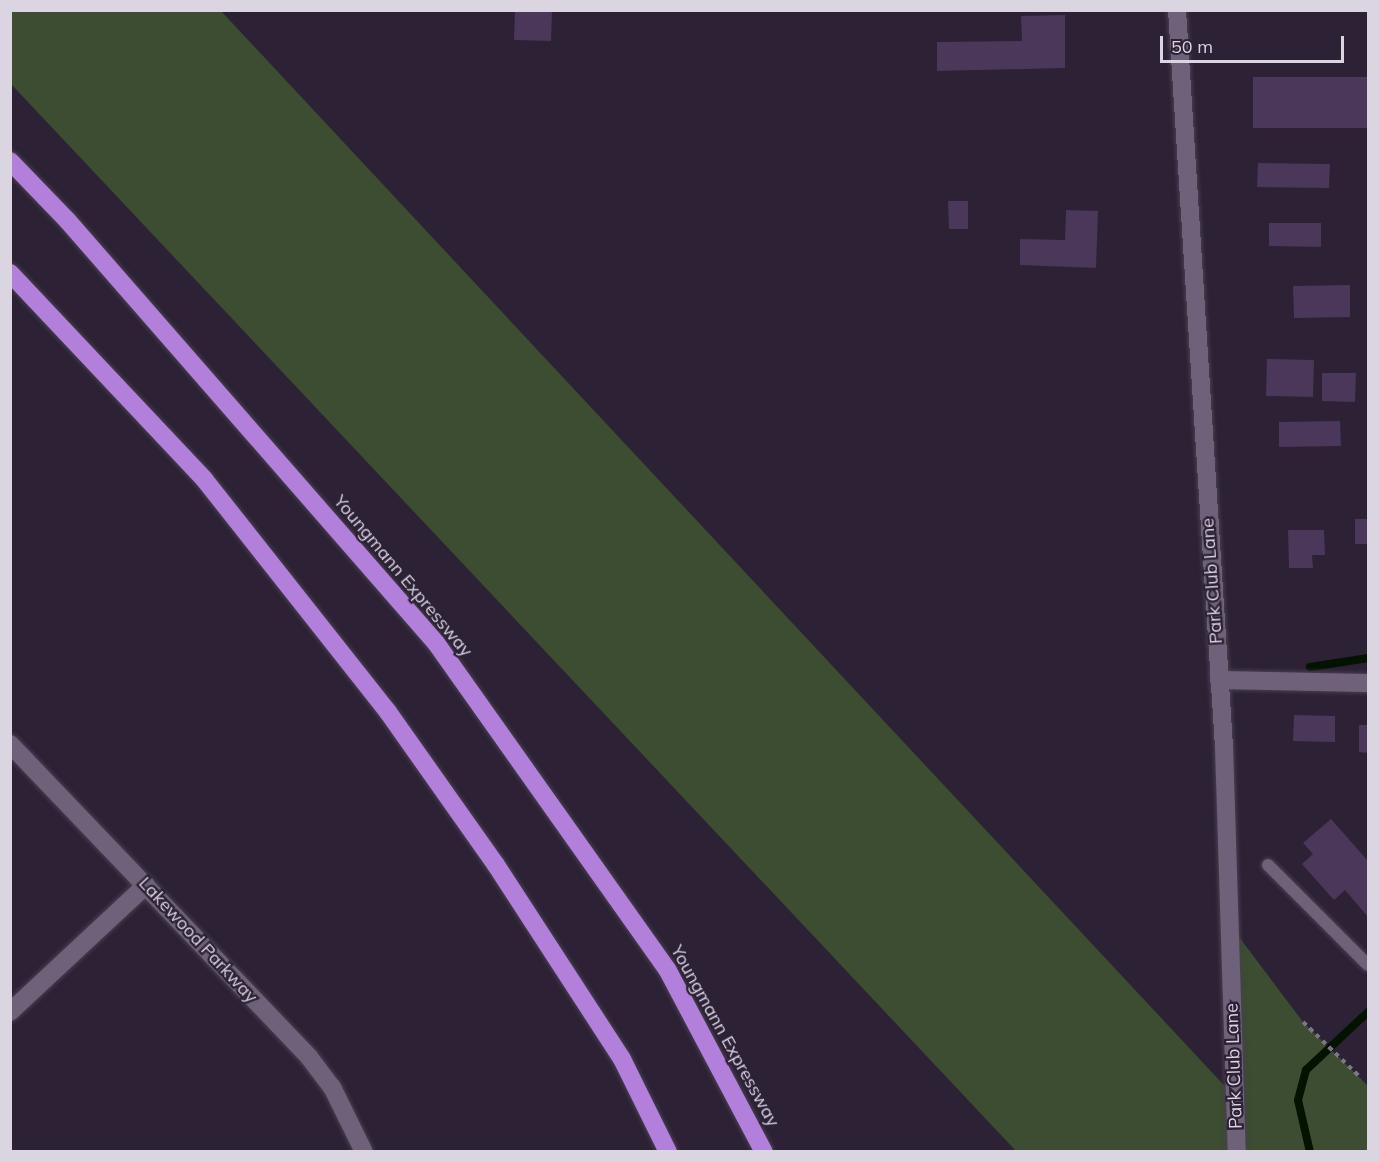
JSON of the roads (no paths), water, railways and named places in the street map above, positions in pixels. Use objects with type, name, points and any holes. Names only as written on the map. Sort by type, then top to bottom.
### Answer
[{"type":"highway","name":"Youngmann Expressway","points":[[10,161],[68,220],[436,643],[667,969],[764,1152]]},
{"type":"highway","points":[[10,273],[204,479],[388,712],[496,865],[622,1059],[668,1152]]},
{"type":"street","name":"Park Club Lane","points":[[1177,10],[1220,680],[1237,1152]]},
{"type":"street","points":[[1220,680],[1368,683]]},
{"type":"street","name":"Lakewood Parkway","points":[[10,744],[309,1057],[332,1087],[363,1152]]},
{"type":"street","points":[[10,1012],[146,885]]},
{"type":"lane","points":[[1268,865],[1368,965]]},
{"type":"waterway","points":[[1310,667],[1368,658]]},
{"type":"waterway","points":[[1310,1152],[1298,1100],[1306,1070],[1368,1012]]}]
